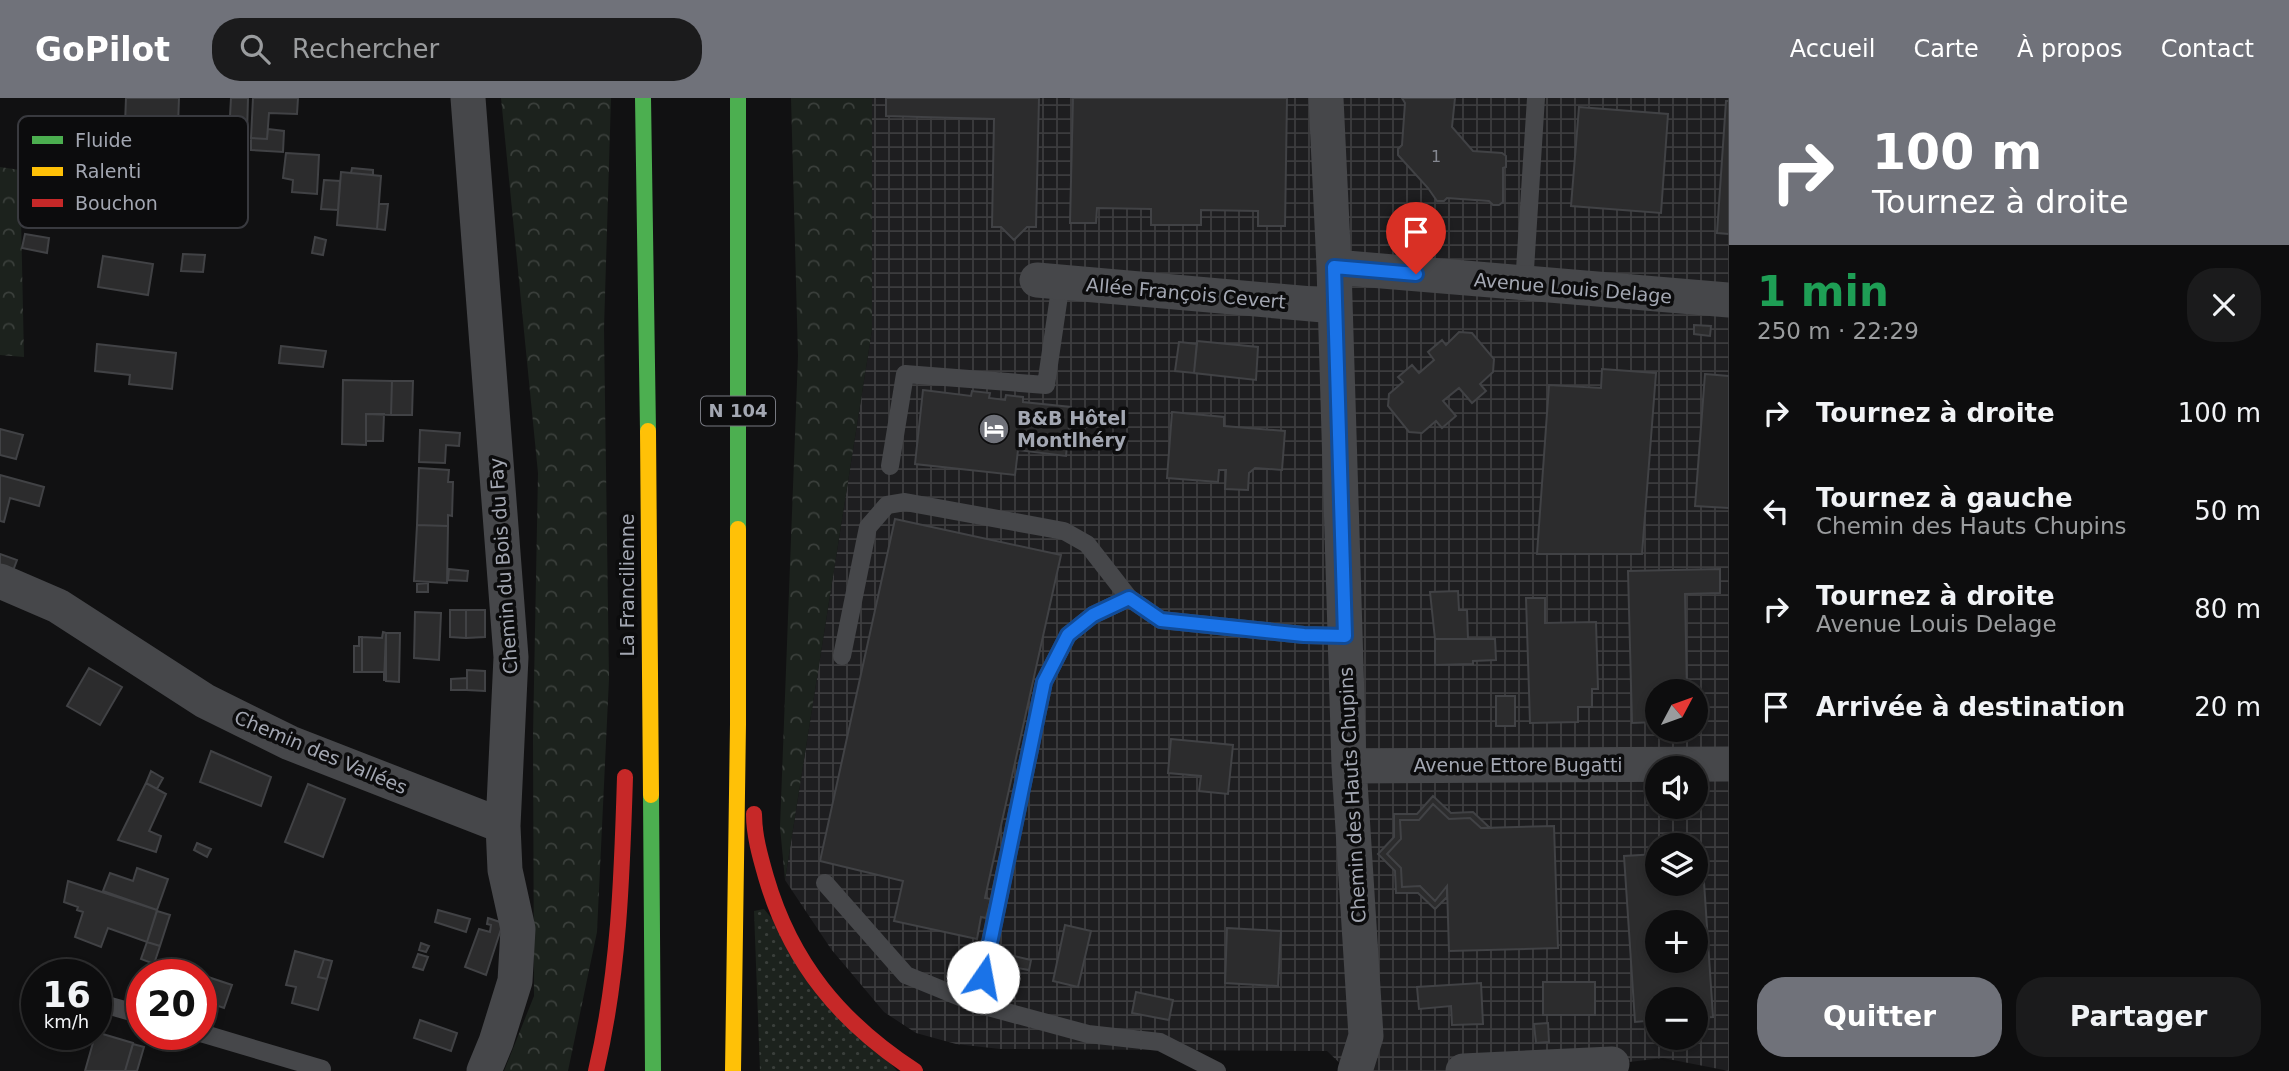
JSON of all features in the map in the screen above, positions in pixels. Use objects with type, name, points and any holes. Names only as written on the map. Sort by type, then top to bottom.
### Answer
[{"type":"highway","name":"La Francilienne","points":[[643,98],[653,1071]]},
{"type":"highway","name":"N 104","points":[[733,1071],[738,724],[738,98]]},
{"type":"highway","points":[[596,1071],[611,1002],[620,935],[625,776],[649,724]]},
{"type":"highway","points":[[738,724],[752,744]]},
{"type":"highway","points":[[755,802],[754,826],[767,886],[781,921],[805,967],[853,1027],[915,1071]]},
{"type":"street","name":"Chemin du Bois du Fay","points":[[468,98],[511,657],[503,826],[505,870],[517,929],[515,981],[484,1071]]},
{"type":"street","name":"Chemin des Hauts Chupins","points":[[1326,98],[1334,267],[1349,766],[1366,1036],[1356,1071]]},
{"type":"street","name":"Avenue Louis Delage","points":[[1334,267],[1524,285],[1729,300]]},
{"type":"street","name":"Allée François Cevert","points":[[1049,281],[1335,306]]},
{"type":"street","name":"Chemin des Vallées","points":[[0,581],[58,606],[205,701],[290,743],[503,826]]},
{"type":"street","name":"Avenue Ettore Bugatti","points":[[1349,766],[1729,764]]},
{"type":"street","points":[[1463,1071],[1612,1064]]},
{"type":"lane","points":[[1524,285],[1536,98]]},
{"type":"lane","points":[[890,466],[905,374],[1046,385],[1049,281]]},
{"type":"lane","points":[[842,656],[868,527],[887,505],[905,502],[1064,531],[1087,544],[1129,598],[1161,620],[1304,635],[1345,636]]},
{"type":"lane","points":[[977,1004],[1044,682],[1068,635],[1093,615],[1129,598]]},
{"type":"lane","points":[[825,883],[906,975],[977,1004],[1088,1034],[1160,1042],[1217,1071]]},
{"type":"lane","points":[[217,1038],[322,1069]]},
{"type":"shaded area","points":[[872,98],[1729,98],[1729,1071],[1663,1058],[1612,1064],[1463,1071],[1348,1071],[1327,1051],[1000,1049],[956,1044],[916,1033],[884,1012],[831,949],[785,880],[872,330]]},
{"type":"green space","points":[[501,98],[611,98],[604,329],[609,679],[597,932],[568,1071],[504,1071],[534,996],[533,736],[538,473]]},
{"type":"green space","points":[[791,98],[872,98],[872,330],[785,880],[780,827],[798,356]]},
{"type":"green space","points":[[0,167],[18,170],[24,357],[0,355]]},
{"type":"green space","points":[[764,909],[897,1071],[760,1071],[754,911]]},
{"type":"building","points":[[126,98],[179,98],[178,116],[125,116]]},
{"type":"building","points":[[231,98],[248,98],[248,116],[230,116]]},
{"type":"building","points":[[253,98],[298,98],[297,114],[269,113],[267,139],[251,138]]},
{"type":"building","points":[[886,98],[1039,98],[1036,227],[1027,227],[1014,240],[1001,227],[992,227],[994,119],[886,116]]},
{"type":"building","points":[[1073,98],[1287,98],[1285,226],[1258,226],[1258,211],[1201,210],[1201,225],[1151,225],[1151,209],[1097,208],[1096,223],[1070,223]]},
{"type":"building","points":[[1402,98],[1455,98],[1452,127],[1473,151],[1502,153],[1506,156],[1506,167],[1503,168],[1503,202],[1493,205],[1489,201],[1447,198],[1437,201],[1398,155],[1398,149],[1402,145],[1405,103]]},
{"type":"building","points":[[1726,101],[1729,101],[1729,234],[1717,233]]},
{"type":"building","points":[[1579,107],[1668,114],[1661,213],[1571,206]]},
{"type":"building","points":[[268,129],[284,131],[283,152],[251,150],[251,138],[267,139]]},
{"type":"building","points":[[286,153],[319,155],[317,194],[292,192],[293,180],[283,178]]},
{"type":"building","points":[[352,168],[373,170],[373,175],[351,173]]},
{"type":"building","points":[[341,172],[381,176],[377,229],[337,225]]},
{"type":"building","points":[[324,180],[340,181],[338,210],[321,209]]},
{"type":"building","points":[[379,204],[388,204],[385,230],[377,229]]},
{"type":"building","points":[[25,234],[49,238],[47,253],[22,248]]},
{"type":"building","points":[[315,237],[326,240],[323,255],[312,253]]},
{"type":"building","points":[[183,254],[205,255],[203,272],[181,271]]},
{"type":"building","points":[[103,256],[153,264],[148,295],[98,287]]},
{"type":"building","points":[[1694,325],[1711,326],[1710,336],[1694,334]]},
{"type":"building","points":[[1459,332],[1472,333],[1494,359],[1493,372],[1480,384],[1486,391],[1472,403],[1459,388],[1443,401],[1456,416],[1442,428],[1436,421],[1422,433],[1409,432],[1388,406],[1389,394],[1403,382],[1398,377],[1412,365],[1419,373],[1434,360],[1428,352],[1442,340],[1446,345]]},
{"type":"building","points":[[1197,341],[1258,347],[1256,380],[1194,373]]},
{"type":"building","points":[[1179,342],[1197,344],[1194,373],[1175,371]]},
{"type":"building","points":[[97,344],[176,353],[172,389],[129,384],[130,375],[95,371]]},
{"type":"building","points":[[281,346],[326,351],[323,367],[279,363]]},
{"type":"building","points":[[1602,369],[1656,373],[1642,554],[1537,554],[1549,385],[1601,388]]},
{"type":"building","points":[[1705,374],[1729,376],[1729,508],[1695,506]]},
{"type":"building","points":[[343,380],[392,381],[391,415],[366,414],[366,445],[342,444]]},
{"type":"building","points":[[392,381],[413,381],[412,415],[391,415]]},
{"type":"building","name":"B&B Hôtel Montlhéry","points":[[923,390],[971,396],[972,391],[990,393],[989,398],[1005,400],[1006,395],[1023,397],[1023,402],[1071,407],[1066,456],[1018,450],[1015,475],[915,464]]},
{"type":"building","points":[[1172,412],[1224,417],[1224,426],[1285,431],[1282,470],[1255,468],[1249,473],[1248,490],[1225,489],[1226,470],[1219,470],[1218,482],[1167,478]]},
{"type":"building","points":[[366,414],[384,414],[383,441],[366,441]]},
{"type":"building","points":[[0,429],[23,435],[16,459],[0,455]]},
{"type":"building","points":[[420,430],[460,433],[459,446],[446,445],[445,463],[419,462]]},
{"type":"building","points":[[419,468],[449,470],[448,482],[453,482],[452,516],[448,515],[448,526],[417,525]]},
{"type":"building","points":[[0,475],[44,487],[39,506],[10,498],[4,522],[0,521]]},
{"type":"building","points":[[895,519],[1061,555],[985,898],[991,899],[986,918],[981,917],[977,939],[894,921],[903,881],[820,861]]},
{"type":"building","points":[[417,525],[448,526],[447,583],[414,581]]},
{"type":"building","points":[[0,554],[17,560],[11,576],[0,572]]},
{"type":"building","points":[[449,569],[468,571],[467,581],[448,580]]},
{"type":"building","points":[[1720,569],[1720,593],[1685,594],[1687,679],[1645,679],[1645,722],[1632,723],[1628,571]]},
{"type":"building","points":[[428,583],[428,592],[417,592],[417,584]]},
{"type":"building","points":[[1458,591],[1459,610],[1467,610],[1468,639],[1435,639],[1430,592]]},
{"type":"building","points":[[1526,598],[1545,598],[1545,623],[1596,622],[1598,689],[1592,689],[1592,707],[1578,707],[1578,722],[1530,723]]},
{"type":"building","points":[[450,610],[466,610],[466,638],[450,637]]},
{"type":"building","points":[[466,610],[485,610],[485,637],[466,638]]},
{"type":"building","points":[[415,612],[441,613],[439,660],[414,658]]},
{"type":"building","points":[[383,632],[386,633],[384,681],[384,672],[362,672],[362,637],[382,638]]},
{"type":"building","points":[[386,633],[400,633],[399,682],[386,681]]},
{"type":"building","points":[[359,637],[362,637],[362,672],[354,672],[354,646],[359,646]]},
{"type":"building","points":[[1435,639],[1495,639],[1496,660],[1473,661],[1473,664],[1435,665]]},
{"type":"building","points":[[89,668],[122,687],[100,725],[67,706]]},
{"type":"building","points":[[467,670],[485,671],[485,691],[467,690]]},
{"type":"building","points":[[467,678],[467,690],[451,690],[451,679]]},
{"type":"building","points":[[1496,696],[1515,696],[1515,726],[1496,726]]},
{"type":"building","points":[[1171,739],[1233,745],[1228,794],[1199,791],[1201,776],[1168,773]]},
{"type":"building","points":[[211,751],[271,777],[261,806],[200,782]]},
{"type":"building","points":[[151,771],[163,778],[157,789],[146,783]]},
{"type":"building","points":[[146,783],[166,794],[149,831],[161,836],[156,852],[118,840]]},
{"type":"building","points":[[308,784],[345,799],[323,857],[285,842]]},
{"type":"building","points":[[1433,796],[1451,813],[1473,812],[1490,828],[1481,828],[1470,818],[1449,819],[1433,804],[1419,820],[1400,820],[1401,839],[1387,854],[1401,868],[1402,887],[1420,886],[1435,901],[1447,886],[1447,897],[1435,909],[1418,893],[1396,893],[1395,871],[1378,854],[1394,837],[1394,814],[1417,814]]},
{"type":"building","points":[[1433,804],[1449,819],[1470,818],[1481,828],[1554,826],[1558,948],[1449,951],[1447,886],[1435,901],[1420,886],[1402,887],[1401,868],[1387,854],[1401,839],[1400,820],[1419,820]]},
{"type":"building","points":[[197,843],[211,849],[207,857],[194,850]]},
{"type":"building","points":[[1645,855],[1645,896],[1705,896],[1706,910],[1645,910],[1645,973],[1708,973],[1708,942],[1713,1017],[1708,1017],[1708,987],[1645,987],[1645,1021],[1635,1022],[1624,856]]},
{"type":"building","points":[[137,868],[168,879],[157,910],[103,891],[110,873],[133,881]]},
{"type":"building","points":[[68,881],[157,910],[147,942],[108,928],[101,947],[75,937],[83,912],[64,902]]},
{"type":"building","points":[[438,910],[470,919],[466,932],[435,922]]},
{"type":"building","points":[[157,911],[170,915],[160,946],[147,942]]},
{"type":"building","points":[[488,918],[503,923],[486,975],[465,967],[479,929],[490,932]]},
{"type":"building","points":[[1065,925],[1091,931],[1078,987],[1053,981]]},
{"type":"building","points":[[1227,928],[1281,931],[1278,986],[1225,983]]},
{"type":"building","points":[[147,942],[160,946],[156,959],[141,959]]},
{"type":"building","points":[[421,943],[429,946],[426,952],[419,950]]},
{"type":"building","points":[[295,951],[324,959],[318,977],[327,979],[318,1010],[292,1003],[296,987],[286,985]]},
{"type":"building","points":[[418,954],[428,957],[423,970],[413,967]]},
{"type":"building","points":[[1014,956],[1031,960],[1029,970],[1012,967]]},
{"type":"building","points":[[324,959],[332,961],[327,979],[318,977]]},
{"type":"building","points":[[217,980],[232,985],[224,1008],[217,1006]]},
{"type":"building","points":[[1543,982],[1595,982],[1595,1015],[1543,1015]]},
{"type":"building","points":[[1481,983],[1483,1024],[1452,1025],[1451,1006],[1419,1009],[1417,987]]},
{"type":"building","points":[[1136,992],[1173,1000],[1169,1020],[1132,1013]]},
{"type":"building","points":[[420,1020],[457,1033],[451,1051],[414,1038]]},
{"type":"building","points":[[1548,1023],[1549,1042],[1536,1043],[1534,1024]]},
{"type":"building","points":[[112,1037],[126,1041],[126,1050],[131,1050],[125,1071],[85,1071],[91,1050],[112,1050]]},
{"type":"building","points":[[131,1050],[143,1050],[137,1071],[125,1071]]},
{"type":"traffic: fast","points":[[643,98],[648,431]]},
{"type":"traffic: fast","points":[[738,98],[738,529]]},
{"type":"traffic: fast","points":[[651,795],[653,1071]]},
{"type":"traffic: slow","points":[[648,431],[651,795]]},
{"type":"traffic: slow","points":[[733,1071],[738,529]]},
{"type":"traffic: jam","points":[[596,1071],[614,961],[621,888],[625,777]]},
{"type":"traffic: jam","points":[[754,814],[756,838],[766,877],[789,937],[804,963],[841,1011],[888,1052],[915,1071]]},
{"type":"place","name":"B&B Hôtel Montlhéry","points":[[994,429]]},
{"type":"route","points":[[983,977],[1044,682],[1068,635],[1093,615],[1129,598],[1161,620],[1304,635],[1345,636],[1334,267],[1416,274]]}]
